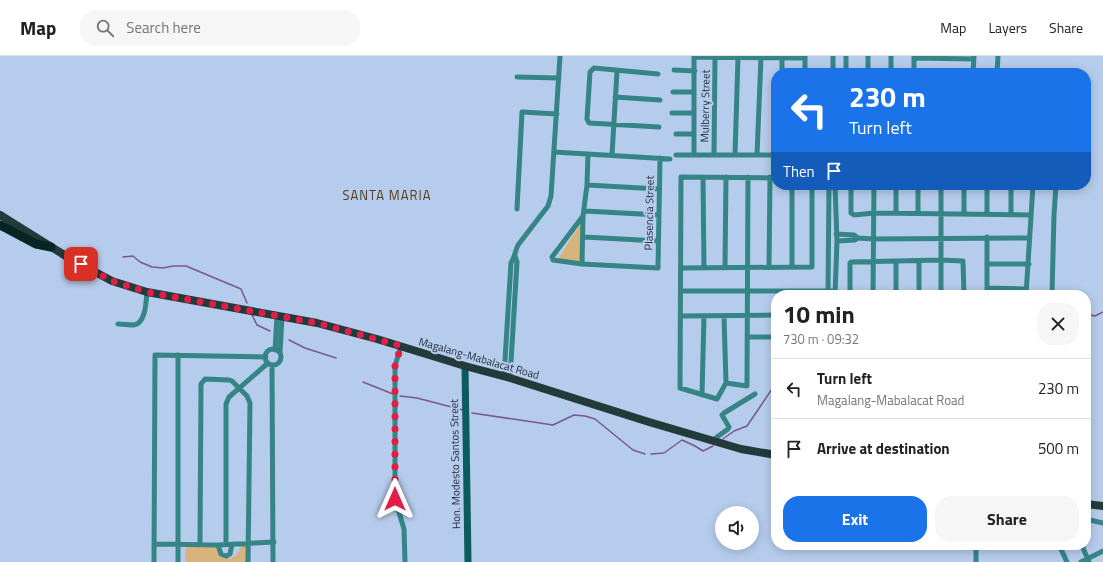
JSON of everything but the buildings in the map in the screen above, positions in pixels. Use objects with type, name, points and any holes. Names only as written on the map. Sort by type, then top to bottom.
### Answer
[{"type":"highway","points":[[0,225],[36,244],[51,247]]},
{"type":"main road","name":"Magalang-Mabalacat Road","points":[[0,215],[51,247],[112,281],[147,292],[280,319],[317,323],[507,377],[649,422],[741,449],[771,454]]},
{"type":"main road","points":[[1091,505],[1103,506]]},
{"type":"street","points":[[507,377],[512,263],[518,245],[550,201],[560,56]]},
{"type":"street","points":[[694,154],[694,56],[805,57],[805,68]]},
{"type":"street","points":[[833,56],[833,68]]},
{"type":"street","points":[[846,56],[846,68]]},
{"type":"street","points":[[868,56],[868,68]]},
{"type":"street","points":[[891,56],[891,68]]},
{"type":"street","points":[[997,68],[998,56]]},
{"type":"street","name":"Mulberry Street","points":[[714,155],[715,57]]},
{"type":"street","points":[[735,155],[738,57]]},
{"type":"street","points":[[757,155],[761,57]]},
{"type":"street","points":[[782,57],[782,68]]},
{"type":"street","points":[[914,68],[914,57],[974,57],[973,68]]},
{"type":"street","points":[[658,74],[594,68],[590,72],[587,122],[659,127]]},
{"type":"street","points":[[674,70],[694,71]]},
{"type":"street","points":[[612,155],[617,71]]},
{"type":"street","points":[[517,76],[559,78]]},
{"type":"street","points":[[673,92],[694,92]]},
{"type":"street","points":[[615,97],[660,100]]},
{"type":"street","points":[[517,209],[519,111],[557,114]]},
{"type":"street","points":[[672,113],[694,113]]},
{"type":"street","points":[[676,134],[694,134]]},
{"type":"street","points":[[554,152],[670,158]]},
{"type":"street","points":[[584,214],[552,259],[554,261],[582,264],[588,154]]},
{"type":"street","points":[[676,155],[771,154]]},
{"type":"street","name":"Plasencia Street","points":[[582,264],[658,268],[660,158]]},
{"type":"street","points":[[724,316],[726,384],[717,399],[680,388],[682,268],[681,177],[771,177]]},
{"type":"street","points":[[703,177],[704,268]]},
{"type":"street","points":[[725,267],[726,177]]},
{"type":"street","points":[[726,384],[747,386],[748,177]]},
{"type":"street","points":[[587,185],[659,189]]},
{"type":"street","points":[[769,267],[772,190]]},
{"type":"street","points":[[792,190],[792,267]]},
{"type":"street","points":[[682,268],[812,267],[812,190]]},
{"type":"street","points":[[828,290],[829,190]]},
{"type":"street","points":[[835,190],[837,240],[835,290]]},
{"type":"street","points":[[851,190],[851,213],[854,215],[874,213],[1031,215]]},
{"type":"street","points":[[873,290],[874,190]]},
{"type":"street","points":[[896,190],[896,213]]},
{"type":"street","points":[[918,190],[918,213]]},
{"type":"street","points":[[941,290],[942,190]]},
{"type":"street","points":[[964,190],[964,214]]},
{"type":"street","points":[[987,190],[987,214]]},
{"type":"street","points":[[1011,190],[1011,214]]},
{"type":"street","points":[[987,238],[987,288],[1026,289],[1029,264],[1033,190]]},
{"type":"street","points":[[1052,290],[1056,190]]},
{"type":"street","points":[[584,214],[659,215]]},
{"type":"street","points":[[836,234],[854,235],[858,238]]},
{"type":"street","points":[[584,237],[658,241]]},
{"type":"street","points":[[837,240],[855,240],[858,238],[1030,238]]},
{"type":"street","points":[[850,290],[851,262],[941,260],[963,262],[964,290]]},
{"type":"street","points":[[919,261],[919,290]]},
{"type":"street","points":[[896,262],[896,290]]},
{"type":"street","points":[[988,264],[1029,264]]},
{"type":"street","points":[[681,291],[771,292]]},
{"type":"street","points":[[118,324],[136,325],[141,321],[145,310],[147,292]]},
{"type":"street","points":[[681,316],[771,315]]},
{"type":"street","points":[[702,395],[704,316]]},
{"type":"street","points":[[275,350],[280,319]]},
{"type":"street","points":[[218,544],[221,554],[226,556],[230,554],[226,404],[229,397],[270,364],[279,362],[281,358],[280,319]]},
{"type":"street","points":[[748,337],[771,337]]},
{"type":"street","points":[[401,346],[395,366],[395,499],[404,529],[405,562]]},
{"type":"street","points":[[266,357],[268,352],[275,350],[280,353]]},
{"type":"street","points":[[154,562],[155,355],[266,357]]},
{"type":"street","points":[[178,355],[178,562]]},
{"type":"street","points":[[266,357],[270,364],[274,542],[273,562]]},
{"type":"street","name":"Hon. Modesto Santos Street","points":[[465,366],[468,562]]},
{"type":"street","points":[[200,544],[200,384],[205,379],[229,380],[235,382],[247,396],[250,403],[248,562]]},
{"type":"street","points":[[714,440],[729,427],[722,415],[755,394]]},
{"type":"street","points":[[1091,521],[1103,523]]},
{"type":"street","points":[[155,544],[229,544],[274,542]]},
{"type":"street","points":[[976,550],[976,562]]},
{"type":"street","points":[[1061,550],[1067,562]]},
{"type":"street","points":[[1085,550],[1088,560]]},
{"type":"street","points":[[1081,562],[1088,560],[1103,551]]},
{"type":"shaded area","points":[[582,221],[580,262],[558,259]]},
{"type":"shaded area","points":[[186,546],[219,547],[224,556],[227,558],[232,558],[239,552],[241,546],[251,546],[249,562],[185,562]]},
{"type":"waterway","points":[[123,257],[133,256],[140,262],[152,267],[163,268],[186,266],[241,289],[247,303]]},
{"type":"waterway","points":[[1091,315],[1095,316],[1103,312]]},
{"type":"waterway","points":[[252,315],[257,325],[270,331]]},
{"type":"waterway","points":[[289,340],[305,348],[336,358]]},
{"type":"waterway","points":[[363,382],[393,394]]},
{"type":"waterway","points":[[723,439],[734,431],[747,426],[771,390]]},
{"type":"waterway","points":[[400,396],[417,398],[463,410]]},
{"type":"waterway","points":[[472,413],[553,425],[574,415],[585,416],[595,419],[633,450],[645,454]]},
{"type":"waterway","points":[[651,454],[664,453],[682,440],[703,451],[713,446]]},
{"type":"district","name":"SANTA MARIA","points":[[387,195]]},
{"type":"route","points":[[81,264],[112,281],[147,292],[317,323],[401,346],[395,366],[395,499]]}]
